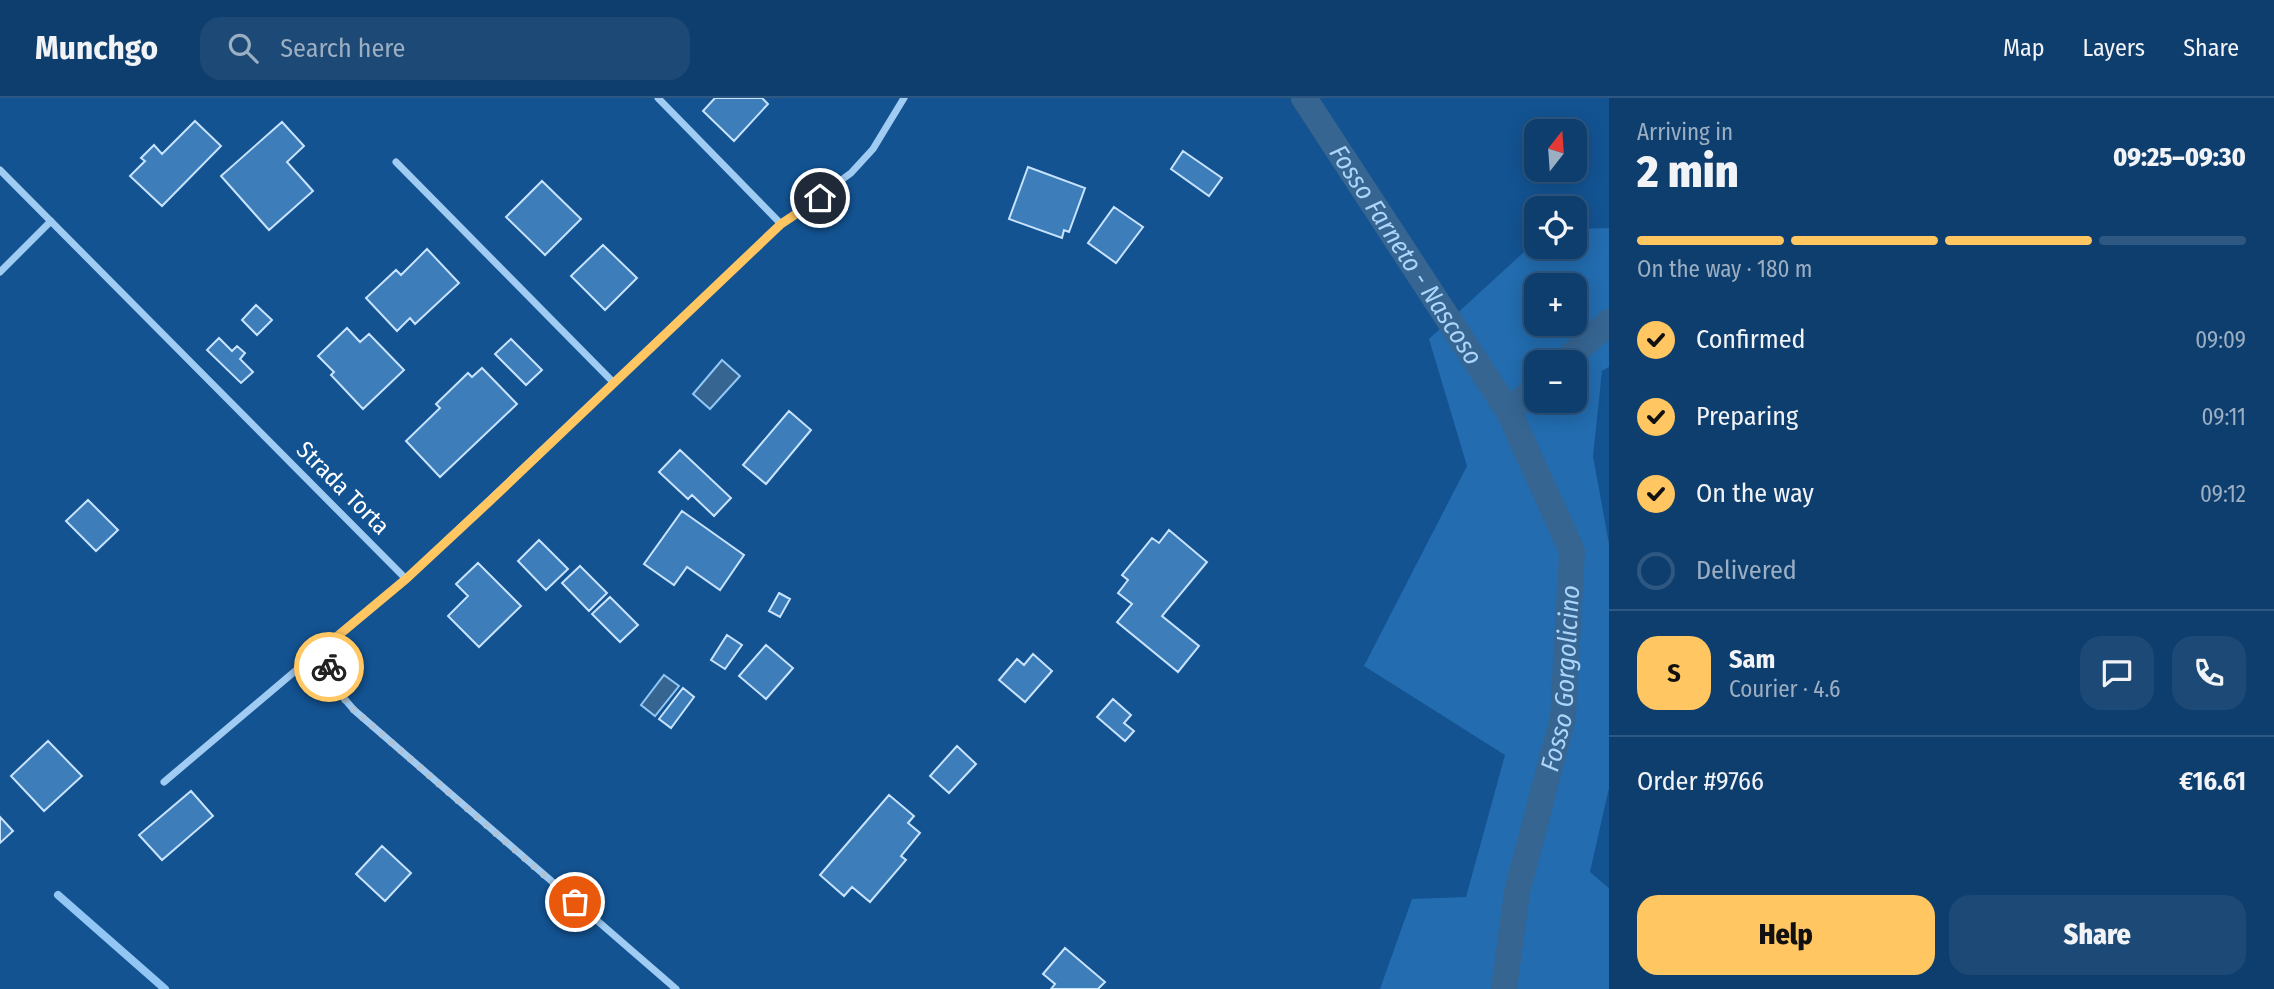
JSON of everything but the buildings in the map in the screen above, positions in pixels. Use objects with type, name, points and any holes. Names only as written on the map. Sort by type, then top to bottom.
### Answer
[{"type":"street","points":[[658,98],[781,224]]},
{"type":"street","points":[[164,782],[406,579],[781,224],[851,173],[873,149],[904,98]]},
{"type":"street","points":[[396,162],[614,383]]},
{"type":"street","name":"Strada Torta","points":[[0,170],[406,579]]},
{"type":"street","points":[[0,272],[51,221]]},
{"type":"street","points":[[334,639],[328,662],[329,673],[335,689],[345,701],[676,989]]},
{"type":"shaded area","points":[[1609,228],[1609,367],[1602,371],[1593,456],[1609,544],[1609,788],[1590,872],[1609,888],[1609,989],[1380,989],[1412,899],[1466,897],[1505,755],[1364,666],[1467,466],[1429,339],[1524,252],[1524,259],[1587,259],[1587,229]]},
{"type":"shaded area","points":[[722,360],[740,376],[710,409],[693,394]]},
{"type":"shaded area","points":[[664,675],[679,686],[655,716],[641,705]]},
{"type":"waterway","name":"Fosso Farneto - Nascoso","points":[[1304,98],[1509,412]]},
{"type":"waterway","name":"Fosso Gorgolicino","points":[[1578,350],[1609,322]]},
{"type":"waterway","name":"Fosso Gorgolicino","points":[[1504,989],[1517,892],[1563,717],[1572,551],[1509,412],[1524,398]]},
{"type":"waterway","points":[[58,895],[165,989]]},
{"type":"way so far","points":[[329,667],[335,689],[354,710],[575,902]]},
{"type":"route","points":[[329,667],[334,639],[406,579],[781,224],[820,198]]}]
